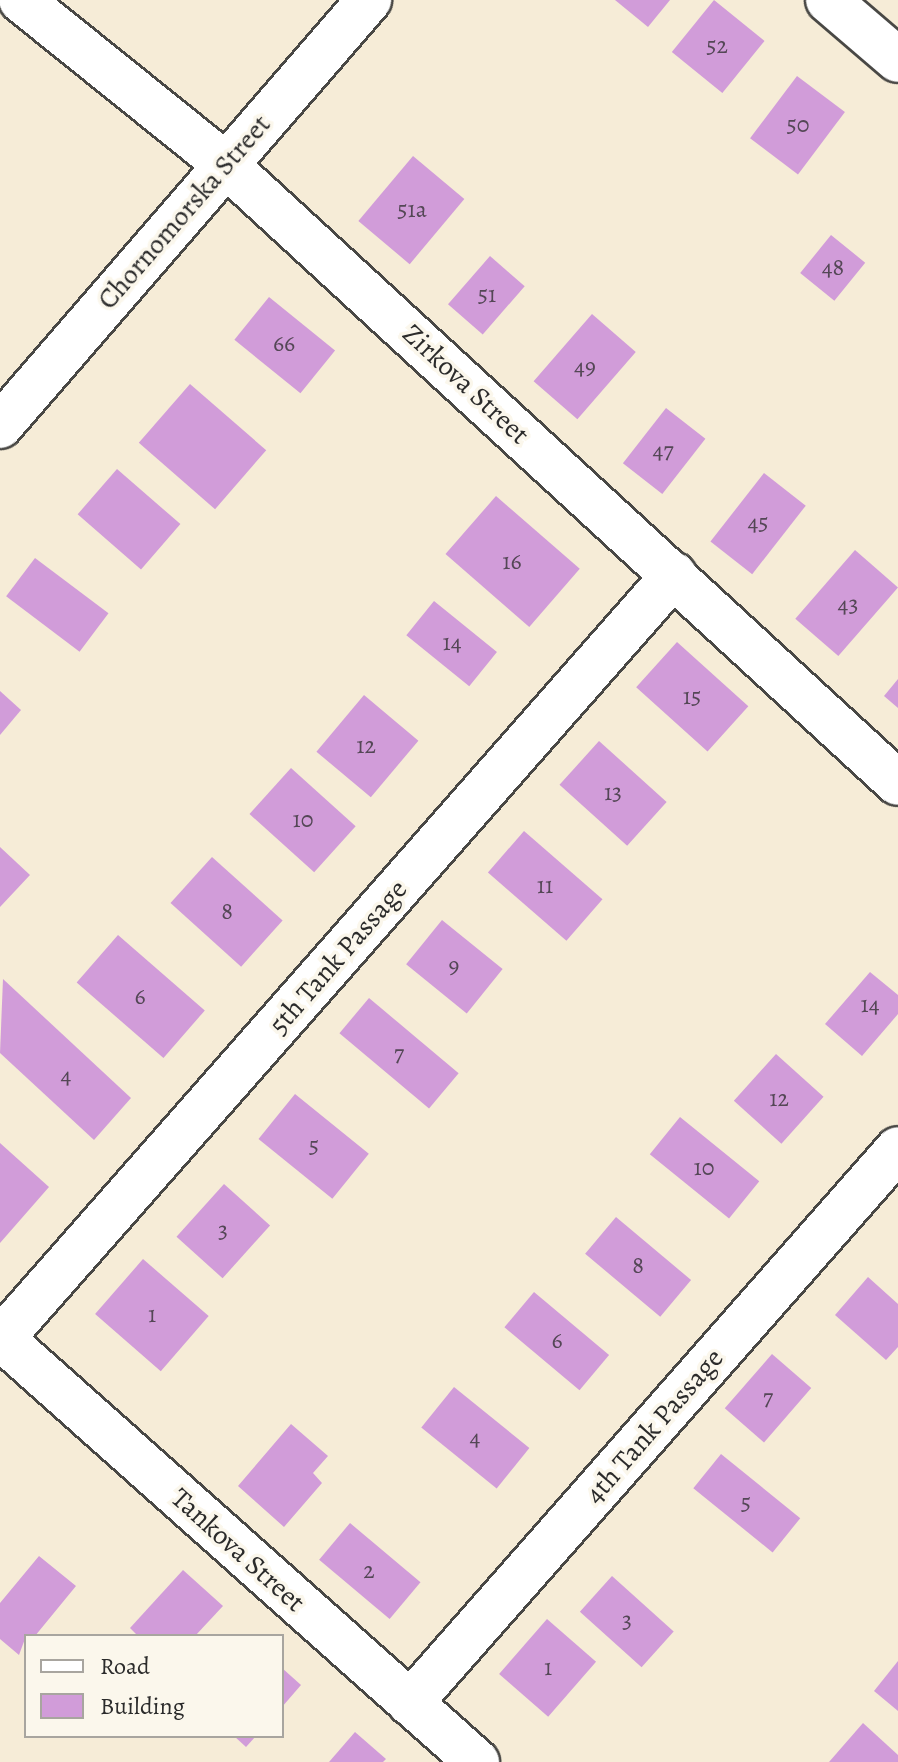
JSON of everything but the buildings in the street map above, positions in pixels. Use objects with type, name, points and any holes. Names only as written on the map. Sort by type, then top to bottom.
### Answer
[{"type":"street","name":"Zirkova Street","points":[[21,0],[225,164],[898,783]]},
{"type":"street","name":"Chornomorska Street","points":[[0,426],[369,0]]},
{"type":"street","points":[[828,0],[898,60]]},
{"type":"street","name":"5th Tank Passage","points":[[1,1337],[674,575]]},
{"type":"street","name":"4th Tank Passage","points":[[410,1703],[898,1149]]},
{"type":"street","name":"Tankova Street","points":[[1,1337],[477,1762]]}]
